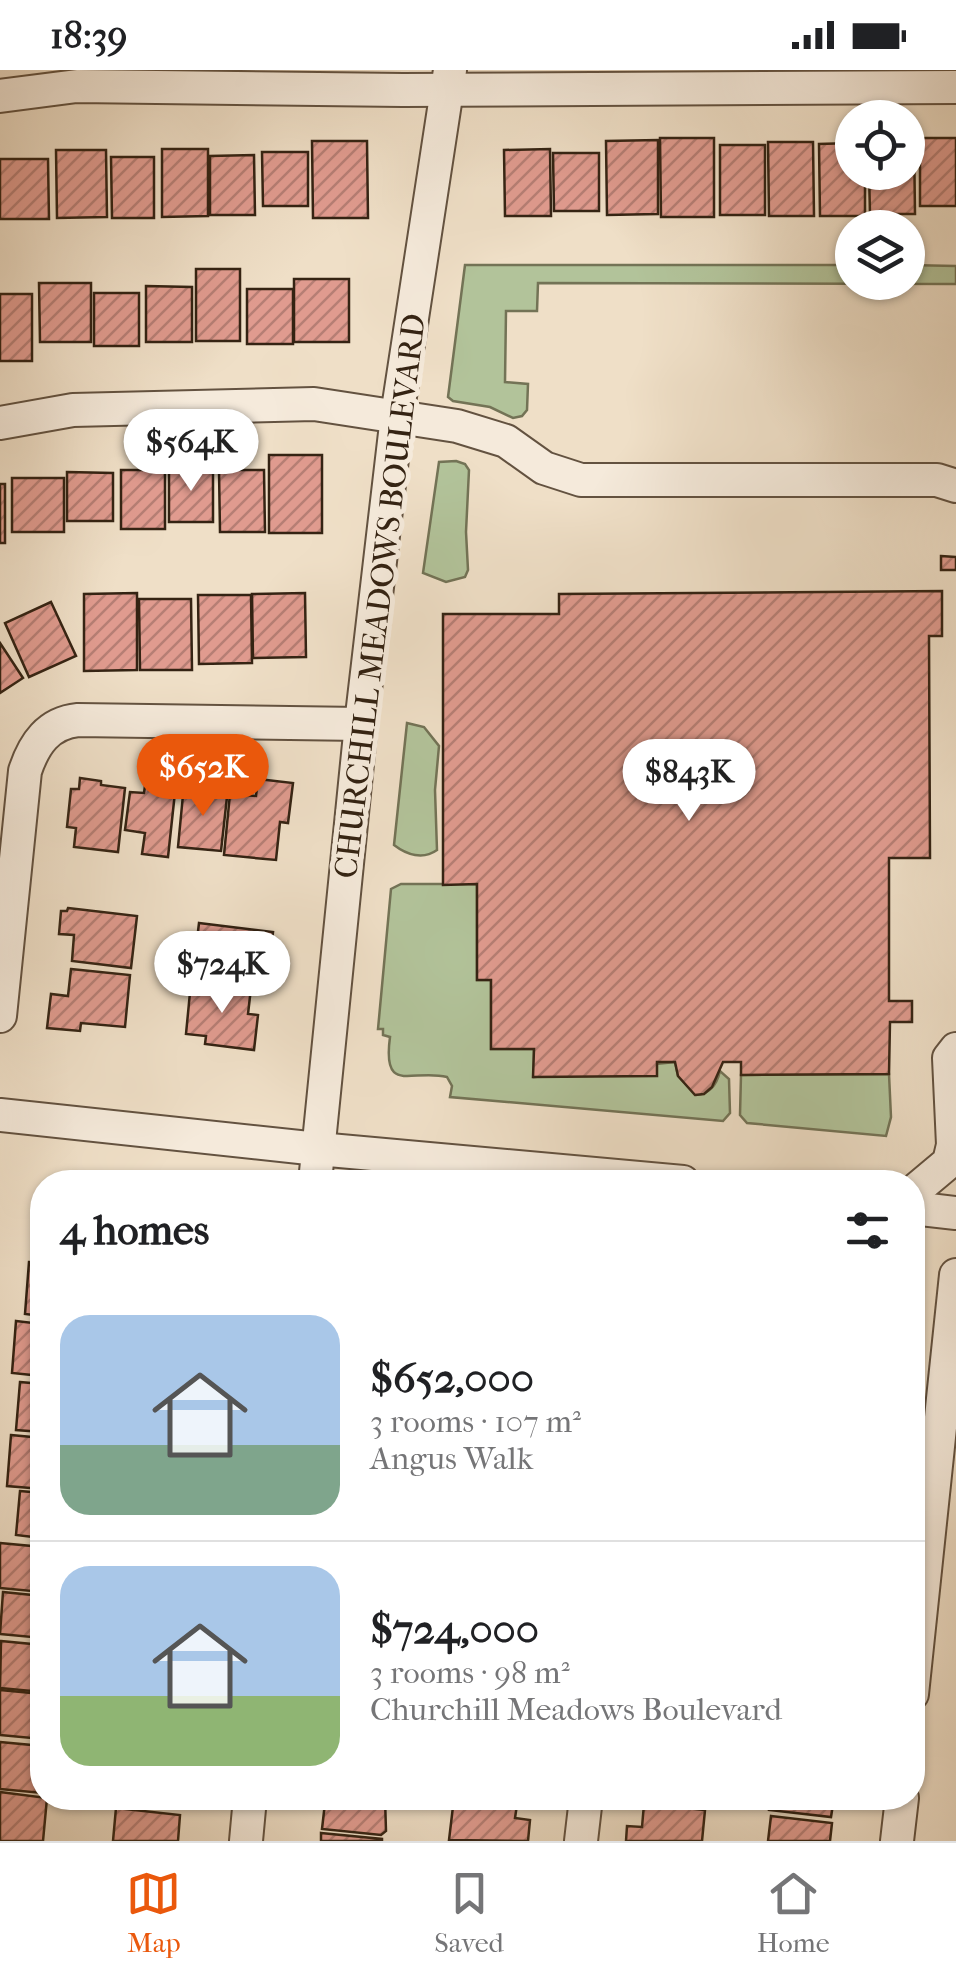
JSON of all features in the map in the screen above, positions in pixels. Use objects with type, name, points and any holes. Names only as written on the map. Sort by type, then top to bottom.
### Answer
[{"type":"street","points":[[0,96],[76,86],[449,80],[956,87]]},
{"type":"street","name":"CHURCHILL MEADOWS BOULEVARD","points":[[316,1170],[397,416],[449,80]]},
{"type":"street","points":[[0,423],[73,410],[296,405],[457,426],[506,441],[544,468],[581,480],[937,480],[956,486]]},
{"type":"street","points":[[0,1016],[26,772],[36,745],[47,732],[67,721],[78,720],[361,724]]},
{"type":"street","points":[[925,1182],[948,1162],[953,1145],[949,1058],[956,1048]]},
{"type":"street","points":[[0,1115],[536,1170]]},
{"type":"street","points":[[925,1209],[956,1213]]},
{"type":"street","points":[[925,1570],[956,1275]]},
{"type":"street","points":[[246,1841],[249,1810]]},
{"type":"street","points":[[581,1841],[585,1810]]},
{"type":"street","points":[[897,1841],[901,1810]]},
{"type":"green space","points":[[465,265],[835,265],[835,284],[538,283],[537,311],[506,311],[505,382],[528,384],[527,410],[513,418],[490,407],[448,397]]},
{"type":"green space","points":[[925,265],[956,266],[956,284],[925,284]]},
{"type":"green space","points":[[456,461],[469,470],[468,570],[465,577],[446,582],[423,573],[439,462]]},
{"type":"green space","points":[[407,723],[424,727],[439,746],[435,790],[437,850],[426,855],[410,854],[394,845]]},
{"type":"green space","points":[[401,884],[477,884],[477,980],[491,980],[491,1049],[534,1049],[534,1077],[675,1062],[678,1076],[696,1095],[712,1088],[720,1071],[729,1079],[730,1113],[723,1121],[450,1097],[452,1086],[447,1077],[395,1073],[389,1055],[390,1037],[378,1029],[391,889]]},
{"type":"green space","points":[[889,1074],[891,1117],[886,1136],[747,1123],[740,1115],[741,1075]]},
{"type":"building","points":[[660,138],[714,138],[714,217],[661,217]]},
{"type":"building","points":[[925,138],[956,138],[956,206],[920,206],[920,190],[925,190]]},
{"type":"building","points":[[658,140],[658,214],[607,215],[606,141]]},
{"type":"building","points":[[312,141],[367,141],[368,218],[313,218]]},
{"type":"building","points":[[768,142],[813,142],[814,216],[769,216]]},
{"type":"building","points":[[819,144],[835,144],[835,190],[865,190],[865,210],[835,210],[835,216],[820,216]]},
{"type":"building","points":[[720,145],[765,145],[765,215],[720,215]]},
{"type":"building","points":[[162,149],[208,149],[208,216],[162,217]]},
{"type":"building","points":[[550,149],[551,216],[505,216],[504,150]]},
{"type":"building","points":[[56,150],[106,150],[107,217],[57,218]]},
{"type":"building","points":[[262,152],[308,152],[308,206],[263,206]]},
{"type":"building","points":[[553,153],[599,153],[599,211],[554,211]]},
{"type":"building","points":[[254,155],[255,215],[210,215],[210,156]]},
{"type":"building","points":[[111,157],[154,157],[154,218],[112,218]]},
{"type":"building","points":[[0,159],[48,159],[49,219],[0,219]]},
{"type":"building","points":[[869,190],[915,190],[915,210],[870,210]]},
{"type":"building","points":[[196,269],[240,269],[240,341],[196,341]]},
{"type":"building","points":[[294,279],[349,279],[349,342],[294,342]]},
{"type":"building","points":[[39,283],[91,283],[91,342],[40,342]]},
{"type":"building","points":[[146,286],[192,287],[192,342],[146,342]]},
{"type":"building","points":[[247,289],[293,289],[293,344],[247,344]]},
{"type":"building","points":[[94,293],[139,293],[139,346],[94,346]]},
{"type":"building","points":[[0,294],[32,294],[32,361],[0,361]]},
{"type":"building","points":[[269,455],[322,455],[322,533],[269,533]]},
{"type":"building","points":[[169,466],[213,466],[213,522],[169,522]]},
{"type":"building","points":[[121,470],[165,470],[165,529],[121,529]]},
{"type":"building","points":[[219,470],[264,470],[265,532],[220,532]]},
{"type":"building","points":[[67,472],[113,473],[113,521],[67,521]]},
{"type":"building","points":[[12,478],[64,478],[64,532],[12,532]]},
{"type":"building","points":[[0,484],[5,484],[5,543],[0,543]]},
{"type":"building","points":[[941,556],[956,557],[956,570],[941,570]]},
{"type":"building","points":[[942,591],[942,636],[929,636],[930,858],[889,858],[889,1001],[912,1001],[912,1022],[890,1022],[889,1074],[741,1075],[741,1062],[723,1062],[712,1087],[695,1095],[678,1076],[675,1062],[657,1062],[657,1076],[533,1077],[534,1049],[491,1049],[491,980],[477,980],[477,884],[443,885],[443,614],[559,614],[559,594]]},
{"type":"building","points":[[137,593],[137,670],[84,671],[84,594]]},
{"type":"building","points":[[305,593],[306,657],[253,658],[252,594]]},
{"type":"building","points":[[198,595],[251,595],[252,663],[199,664]]},
{"type":"building","points":[[139,599],[191,599],[192,670],[140,670]]},
{"type":"building","points":[[51,602],[76,656],[29,677],[5,623]]},
{"type":"building","points":[[0,643],[23,678],[0,693]]},
{"type":"building","points":[[80,778],[125,788],[118,852],[74,847],[76,828],[67,827],[71,789],[79,789]]},
{"type":"building","points":[[146,779],[176,783],[168,857],[142,854],[145,833],[125,830],[130,792],[144,793]]},
{"type":"building","points":[[258,779],[293,783],[288,823],[280,822],[276,860],[224,855],[230,794],[256,796]]},
{"type":"building","points":[[208,786],[228,788],[221,851],[178,847],[183,795],[190,796],[197,789],[207,791]]},
{"type":"building","points":[[68,908],[137,916],[131,968],[72,961],[74,935],[59,934],[61,911]]},
{"type":"building","points":[[199,923],[273,932],[270,955],[255,954],[252,981],[193,974]]},
{"type":"building","points":[[71,969],[130,975],[125,1027],[81,1023],[80,1031],[47,1028],[51,994],[68,996]]},
{"type":"building","points":[[191,982],[251,988],[248,1014],[258,1015],[254,1050],[205,1044],[206,1036],[186,1034]]},
{"type":"building","points":[[29,1262],[30,1262],[30,1315],[25,1314]]},
{"type":"building","points":[[16,1321],[30,1323],[30,1375],[12,1373]]},
{"type":"building","points":[[20,1382],[30,1383],[30,1431],[16,1430]]},
{"type":"building","points":[[11,1435],[30,1437],[30,1488],[7,1486]]},
{"type":"building","points":[[20,1491],[30,1492],[30,1537],[16,1535]]},
{"type":"building","points":[[0,1543],[30,1546],[30,1591],[0,1588]]},
{"type":"building","points":[[3,1592],[30,1595],[30,1637],[0,1634]]},
{"type":"building","points":[[1,1641],[30,1644],[30,1691],[0,1688]]},
{"type":"building","points":[[0,1690],[30,1693],[30,1738],[0,1735]]},
{"type":"building","points":[[0,1742],[30,1745],[30,1792],[0,1789]]},
{"type":"building","points":[[0,1792],[30,1796],[30,1810],[46,1810],[43,1841],[0,1841]]},
{"type":"building","points":[[116,1810],[180,1815],[178,1841],[113,1841]]},
{"type":"building","points":[[324,1810],[385,1810],[386,1831],[381,1835],[322,1829]]},
{"type":"building","points":[[453,1810],[516,1810],[515,1818],[530,1820],[528,1841],[449,1840]]},
{"type":"building","points":[[643,1810],[705,1810],[702,1841],[626,1841],[627,1826],[642,1827]]},
{"type":"building","points":[[769,1810],[832,1810],[831,1817]]},
{"type":"building","points":[[771,1816],[832,1823],[830,1841],[768,1841]]},
{"type":"building","points":[[321,1833],[382,1839],[382,1841],[321,1841]]}]
